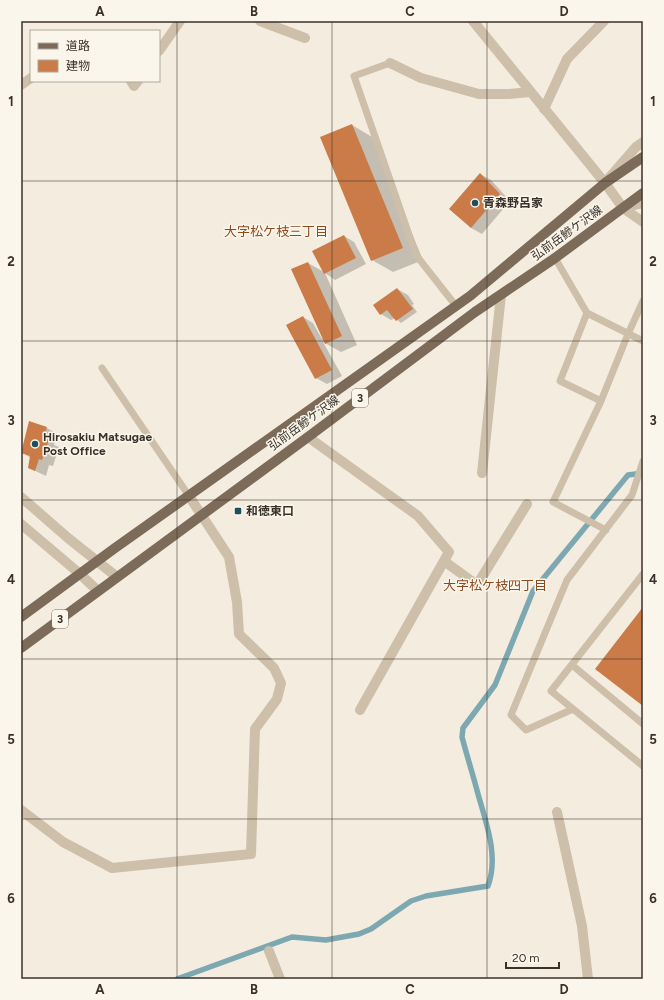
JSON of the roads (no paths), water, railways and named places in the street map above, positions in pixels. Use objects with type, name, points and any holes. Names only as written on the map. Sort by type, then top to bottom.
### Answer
[{"type":"main road","name":"3","points":[[21,618],[97,561],[470,296],[605,183],[643,157]]},
{"type":"main road","name":"弘前岳鰺ケ沢線","points":[[21,648],[475,312],[555,258],[643,193]]},
{"type":"street","points":[[160,50],[180,21]]},
{"type":"street","points":[[260,21],[304,38]]},
{"type":"street","points":[[473,21],[605,183],[623,208],[643,222]]},
{"type":"street","points":[[544,109],[567,60],[604,21]]},
{"type":"street","points":[[390,63],[421,78],[479,94],[530,92]]},
{"type":"street","points":[[21,85],[30,79]]},
{"type":"street","points":[[605,183],[636,147],[643,142]]},
{"type":"street","points":[[623,208],[643,203]]},
{"type":"street","points":[[482,473],[501,295]]},
{"type":"street","points":[[308,437],[418,516],[449,552],[360,710]]},
{"type":"street","points":[[21,810],[63,842],[112,868],[251,854],[255,729],[277,699],[281,683],[274,668],[239,634],[237,602],[229,557],[189,496]]},
{"type":"street","points":[[21,497],[117,577]]},
{"type":"street","points":[[444,561],[477,585],[527,504]]},
{"type":"street","points":[[21,524],[98,591]]},
{"type":"street","points":[[557,812],[582,926],[588,979]]},
{"type":"street","points":[[269,951],[280,979]]},
{"type":"lane","points":[[390,63],[354,76],[416,255],[456,306]]},
{"type":"lane","points":[[555,258],[587,313],[643,341]]},
{"type":"lane","points":[[603,529],[553,502],[601,401],[643,301]]},
{"type":"lane","points":[[587,313],[560,381],[601,401]]},
{"type":"lane","points":[[102,368],[189,496]]},
{"type":"lane","points":[[573,709],[526,730],[511,715],[567,580],[603,529],[632,495],[643,461]]},
{"type":"lane","points":[[643,574],[551,691],[643,766]]},
{"type":"lane","points":[[572,665],[643,724]]},
{"type":"waterway","points":[[177,979],[292,937],[326,940],[359,934],[371,929],[411,901],[426,896],[488,886],[491,875],[492,851],[462,737],[463,728],[495,685],[533,591],[628,475],[643,473]]},
{"type":"place","name":"青森野呂家","points":[[475,203]]},
{"type":"place","name":"Hirosakiu Matsugae Post Office","points":[[35,444]]},
{"type":"place","name":"和徳東口","points":[[238,511]]},
{"type":"district","name":"大字松ケ枝三丁目","points":[[276,231]]},
{"type":"district","name":"大字松ケ枝四丁目","points":[[495,585]]}]
